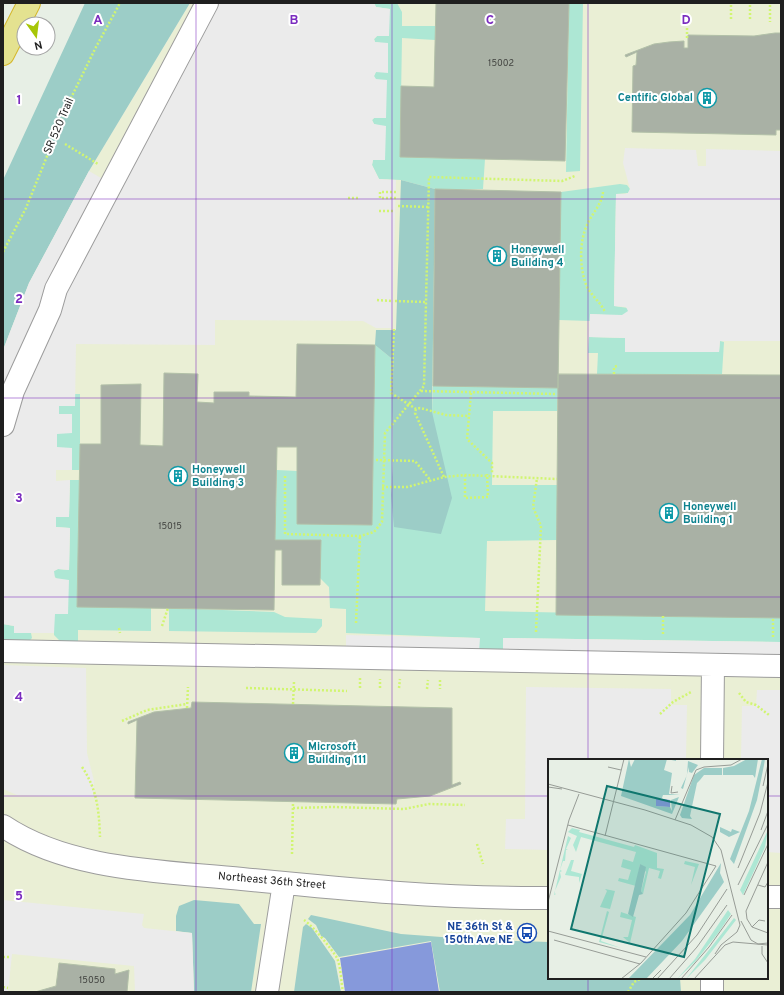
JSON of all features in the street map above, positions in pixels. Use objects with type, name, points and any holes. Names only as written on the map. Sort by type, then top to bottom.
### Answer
[{"type":"highway","points":[[3,54],[29,3]]},
{"type":"highway","points":[[34,16],[43,3]]},
{"type":"highway","points":[[3,63],[16,43]]},
{"type":"street","points":[[3,425],[13,391],[50,310],[56,289],[207,3]]},
{"type":"street","points":[[3,651],[781,666]]},
{"type":"street","points":[[712,759],[713,665]]},
{"type":"street","name":"Northeast 36th Street","points":[[3,826],[13,833],[46,848],[89,861],[170,872],[284,883],[496,898],[548,898]]},
{"type":"street","points":[[267,992],[284,883]]},
{"type":"street","points":[[768,897],[781,897]]},
{"type":"street","points":[[712,979],[712,992]]},
{"type":"path","name":"SR 520 Trail","points":[[3,252],[26,208],[67,108],[96,47],[120,3]]},
{"type":"path","points":[[731,5],[731,22]]},
{"type":"path","points":[[750,5],[750,21]]},
{"type":"path","points":[[770,5],[770,22]]},
{"type":"path","points":[[687,22],[687,38]]},
{"type":"path","points":[[65,144],[116,174]]},
{"type":"path","points":[[285,476],[285,534],[360,536],[374,532],[382,522],[385,433],[424,386],[429,177],[562,181],[575,176]]},
{"type":"path","points":[[396,192],[380,192],[380,198],[396,198]]},
{"type":"path","points":[[603,192],[602,198],[588,222],[583,235],[582,247],[584,276],[588,287],[605,312]]},
{"type":"path","points":[[348,198],[358,198]]},
{"type":"path","points":[[398,206],[428,207]]},
{"type":"path","points":[[379,211],[395,211]]},
{"type":"path","points":[[376,300],[426,302]]},
{"type":"path","points":[[394,328],[391,393],[416,409],[420,408],[446,415],[469,416]]},
{"type":"path","points":[[614,374],[614,367],[617,366]]},
{"type":"path","points":[[420,391],[556,394]]},
{"type":"path","points":[[471,393],[467,439],[492,463],[492,474]]},
{"type":"path","points":[[416,409],[415,413],[444,477]]},
{"type":"path","points":[[376,460],[415,460],[431,481]]},
{"type":"path","points":[[382,487],[407,487],[444,477],[465,474],[492,474],[557,479]]},
{"type":"path","points":[[465,474],[465,498],[488,497],[488,474]]},
{"type":"path","points":[[536,632],[541,526],[533,507],[537,478]]},
{"type":"path","points":[[356,623],[360,536]]},
{"type":"path","points":[[162,626],[168,608]]},
{"type":"path","points":[[663,616],[663,635]]},
{"type":"path","points":[[773,618],[773,637]]},
{"type":"path","points":[[293,704],[294,682]]},
{"type":"path","points":[[187,708],[188,687]]},
{"type":"path","points":[[246,688],[347,691]]},
{"type":"path","points":[[660,714],[673,702],[692,691]]},
{"type":"path","points":[[739,693],[746,702],[756,705],[769,715]]},
{"type":"path","points":[[122,721],[147,710],[187,704]]},
{"type":"path","points":[[82,767],[92,781],[99,814],[100,837]]},
{"type":"path","points":[[292,854],[293,802]]},
{"type":"path","points":[[292,808],[334,807],[404,809],[429,804],[465,805]]},
{"type":"path","points":[[476,844],[483,864]]},
{"type":"path","points":[[304,920],[313,926],[320,938],[337,959],[343,992]]},
{"type":"path","points":[[3,957],[11,957]]},
{"type":"path","points":[[628,992],[634,982],[640,979]]},
{"type":"path","points":[[3,987],[8,988]]},
{"type":"shaded area","points":[[85,3],[190,3],[89,171],[29,283],[3,350],[3,180]]},
{"type":"shaded area","points":[[190,3],[781,3],[781,992],[3,992],[3,350],[29,283],[89,171]]},
{"type":"shaded area","points":[[219,3],[374,3],[376,7],[390,9],[389,36],[377,36],[374,39],[375,42],[388,43],[388,73],[376,72],[374,76],[376,79],[387,80],[386,118],[374,118],[372,120],[374,124],[386,126],[385,160],[373,160],[372,165],[379,179],[396,180],[392,328],[376,328],[363,321],[215,320],[215,345],[76,344],[75,406],[59,406],[59,414],[72,414],[72,433],[57,434],[57,447],[72,448],[72,470],[56,470],[56,481],[70,480],[69,517],[56,517],[56,527],[70,528],[69,570],[58,569],[54,571],[55,578],[69,580],[68,614],[55,614],[54,633],[14,633],[14,626],[3,624],[3,350],[29,283],[89,171],[120,189]]},
{"type":"shaded area","points":[[625,148],[696,150],[698,166],[706,166],[706,149],[780,151],[781,341],[720,341],[719,352],[625,352],[625,338],[589,337],[590,314],[622,315],[628,311],[626,307],[614,306],[616,194],[628,193],[630,189],[623,163]]},
{"type":"shaded area","points":[[401,180],[435,189],[432,412],[452,498],[441,534],[394,527],[391,495],[393,459],[391,358],[375,345],[376,330],[396,330]]},
{"type":"shaded area","points":[[346,635],[480,638],[479,652],[346,650]]},
{"type":"shaded area","points":[[503,638],[781,642],[781,658],[503,654]]},
{"type":"shaded area","points":[[3,665],[86,668],[87,753],[94,781],[93,797],[17,795],[3,789]]},
{"type":"shaded area","points":[[526,687],[671,689],[671,705],[687,705],[686,759],[548,759],[548,850],[505,849],[506,819],[525,819]]},
{"type":"shaded area","points":[[757,690],[781,690],[781,853],[768,852],[768,759],[741,759],[742,706],[756,706]]},
{"type":"shaded area","points":[[3,900],[144,914],[142,925],[144,928],[192,933],[194,992],[135,992],[134,966],[12,954],[8,992],[3,992]]},
{"type":"shaded area","points":[[194,900],[239,904],[254,924],[261,924],[251,992],[194,992],[192,933],[176,931],[176,916],[179,906]]},
{"type":"shaded area","points":[[311,915],[401,934],[482,940],[548,942],[548,979],[680,979],[681,992],[440,992],[431,941],[339,957],[325,938],[321,936],[316,925],[308,919]]},
{"type":"shaded area","points":[[306,924],[312,928],[335,961],[341,992],[294,992],[303,927]]},
{"type":"shaded area","points":[[431,942],[439,992],[345,992],[340,958]]},
{"type":"green space","points":[[374,3],[397,3],[402,12],[402,26],[435,26],[435,40],[402,38],[400,157],[485,159],[483,189],[435,189],[401,180],[379,179],[372,165],[373,160],[385,159],[377,125],[374,124],[372,120],[374,118],[386,118],[374,76],[388,44],[375,42],[374,39],[377,36],[390,9],[376,7]]},
{"type":"green space","points":[[569,3],[583,3],[580,171],[566,172]]},
{"type":"green space","points":[[620,184],[627,185],[630,189],[628,193],[616,194],[614,306],[628,308],[628,312],[622,316],[590,314],[590,321],[559,320],[561,192]]},
{"type":"green space","points":[[589,337],[625,338],[625,352],[719,352],[720,341],[724,342],[722,374],[597,374],[598,353],[588,353]]},
{"type":"green space","points":[[375,345],[391,358],[393,459],[391,495],[432,412],[433,386],[558,388],[557,411],[493,411],[492,485],[557,485],[557,540],[487,541],[485,611],[781,617],[781,642],[504,638],[503,654],[479,652],[479,638],[346,633],[346,609],[330,608],[329,587],[320,578],[321,540],[275,540],[277,470],[297,471],[297,524],[372,525]]},
{"type":"green space","points":[[75,394],[80,394],[80,470],[72,470],[72,448],[57,448],[57,433],[72,433],[72,414],[58,414],[59,406],[74,406]]},
{"type":"green space","points":[[70,480],[80,480],[151,608],[151,631],[78,630],[78,643],[61,642],[54,635],[54,614],[68,614],[57,579],[54,576],[54,571],[58,569],[69,570],[70,528],[56,527],[56,517],[69,517]]},
{"type":"green space","points":[[169,608],[274,612],[285,617],[322,619],[322,626],[316,633],[169,631]]},
{"type":"green space","points":[[3,624],[14,626],[14,633],[31,633],[32,638],[29,641],[3,641]]},
{"type":"building","points":[[436,3],[569,3],[565,161],[400,157],[401,86],[434,87]]},
{"type":"building","name":"Centific Global","points":[[781,33],[781,130],[776,130],[776,135],[632,132],[633,66],[636,65],[637,52],[626,57],[625,55],[654,44],[669,42],[684,41],[684,48],[688,48],[688,35],[754,36]]},
{"type":"building","name":"Honeywell Building 4","points":[[435,189],[561,192],[558,388],[433,386]]},
{"type":"building","name":"Honeywell Building 3","points":[[297,344],[375,345],[372,525],[297,524],[297,447],[277,447],[275,540],[321,540],[320,585],[282,585],[282,550],[275,550],[274,610],[77,607],[80,444],[101,444],[101,385],[141,384],[140,445],[163,446],[164,373],[198,374],[197,402],[214,403],[214,392],[249,392],[249,396],[296,397]]},
{"type":"building","name":"Honeywell Building 1","points":[[558,374],[781,375],[781,618],[556,615]]},
{"type":"building","name":"Microsoft Building 111","points":[[192,702],[452,708],[452,785],[460,782],[461,784],[430,796],[397,799],[396,804],[135,798],[137,720],[128,724],[128,722],[154,712],[191,708]]},
{"type":"building","points":[[59,963],[115,969],[115,974],[129,970],[127,992],[35,992],[56,986]]},
{"type":"place","name":"Centific Global","points":[[707,98]]},
{"type":"place","name":"Honeywell Building 4","points":[[497,256]]},
{"type":"place","name":"Honeywell Building 3","points":[[178,476]]},
{"type":"place","name":"Honeywell Building 1","points":[[669,513]]},
{"type":"place","name":"Microsoft Building 111","points":[[294,753]]},
{"type":"place","name":"NE 36th St & 150th Ave NE","points":[[527,933]]}]
